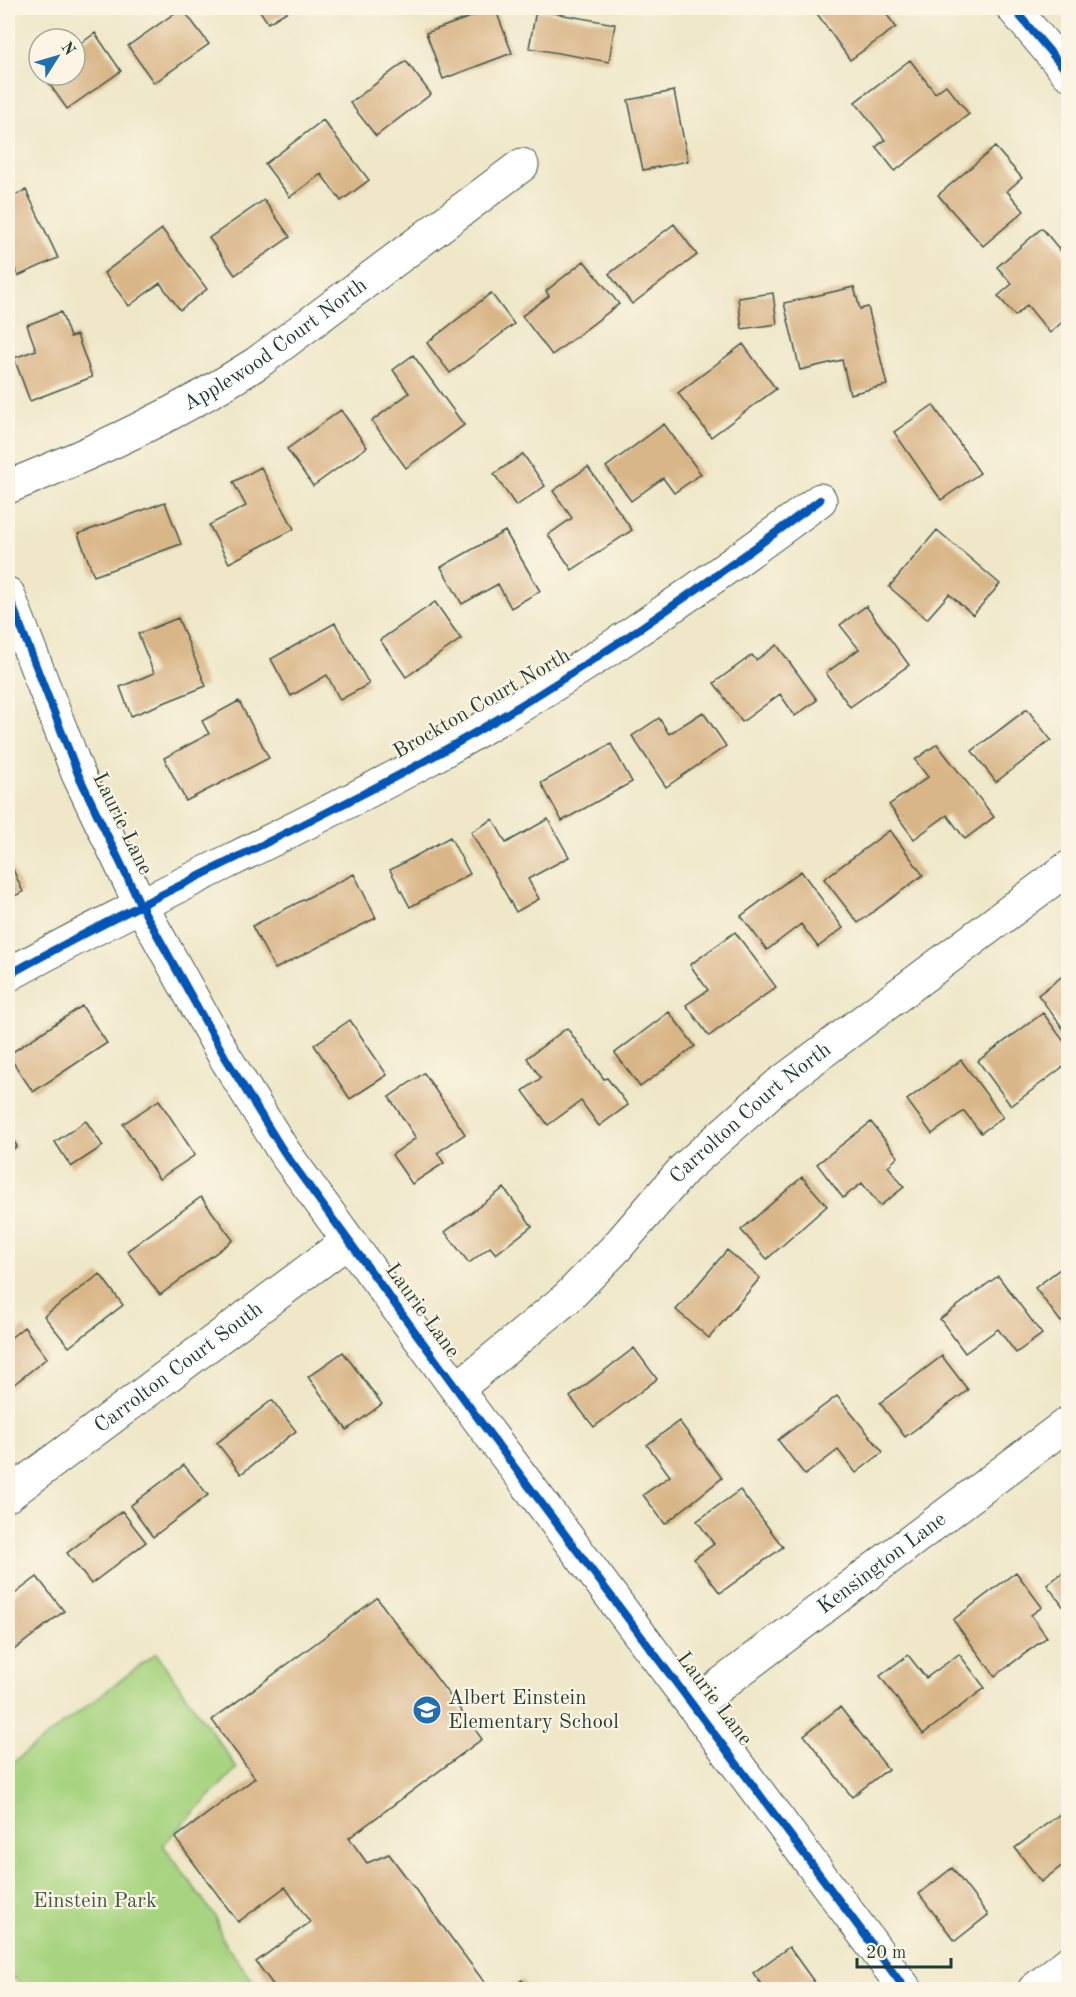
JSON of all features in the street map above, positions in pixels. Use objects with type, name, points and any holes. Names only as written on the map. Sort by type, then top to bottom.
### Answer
[{"type":"street","points":[[1013,8],[1068,73]]},
{"type":"street","name":"Applewood Court North","points":[[8,487],[129,436],[217,389],[257,363],[522,165]]},
{"type":"street","name":"Brockton Court North","points":[[8,975],[141,904],[425,761],[559,682],[732,565],[820,500]]},
{"type":"street","name":"Laurie Lane","points":[[8,594],[78,774],[141,904],[225,1057],[284,1152],[457,1389],[695,1704],[906,1989]]},
{"type":"street","name":"Carrolton Court North","points":[[457,1389],[567,1298],[616,1248],[684,1169],[739,1118],[1068,868]]},
{"type":"street","name":"Carrolton Court South","points":[[8,1495],[348,1240]]},
{"type":"street","name":"Kensington Lane","points":[[695,1704],[1068,1423]]},
{"type":"street","points":[[1034,1989],[1068,1964]]},
{"type":"green space","name":"Einstein Park","points":[[156,1653],[237,1768],[163,1845],[215,1916],[223,1941],[259,1989],[29,1989],[8,1974],[8,1766]]},
{"type":"building","points":[[182,8],[209,44],[154,83],[128,46]]},
{"type":"building","points":[[258,8],[293,8],[268,23]]},
{"type":"building","points":[[495,8],[512,53],[443,79],[426,33]]},
{"type":"building","points":[[813,8],[882,8],[896,27],[850,60]]},
{"type":"building","points":[[536,10],[615,24],[609,62],[529,48]]},
{"type":"building","points":[[95,33],[121,71],[67,109],[51,87],[87,87],[87,39]]},
{"type":"building","points":[[910,60],[935,93],[946,85],[969,114],[895,171],[876,147],[885,140],[855,102]]},
{"type":"building","points":[[406,61],[431,94],[376,136],[350,103]]},
{"type":"building","points":[[674,91],[688,161],[643,170],[628,100]]},
{"type":"building","points":[[323,120],[369,180],[341,201],[321,174],[290,197],[265,164]]},
{"type":"building","points":[[995,147],[1022,178],[1007,191],[1024,211],[983,246],[938,195]]},
{"type":"building","points":[[26,190],[58,258],[18,276],[8,254],[8,198]]},
{"type":"building","points":[[264,200],[290,237],[235,275],[209,238]]},
{"type":"building","points":[[674,224],[697,255],[632,304],[609,274]]},
{"type":"building","points":[[1042,228],[1068,260],[1068,317],[1050,333],[1027,305],[1015,316],[998,296],[1012,284],[997,267]]},
{"type":"building","points":[[162,229],[207,289],[180,310],[160,283],[129,306],[104,273]]},
{"type":"building","points":[[584,261],[619,304],[552,355],[522,316],[549,296],[546,291]]},
{"type":"building","points":[[854,287],[860,309],[868,307],[887,385],[850,394],[842,360],[800,370],[784,303]]},
{"type":"building","points":[[491,293],[514,324],[450,373],[427,343]]},
{"type":"building","points":[[773,293],[777,324],[742,329],[738,298]]},
{"type":"building","points":[[61,312],[70,337],[77,335],[92,377],[30,401],[14,358],[36,350],[27,325]]},
{"type":"building","points":[[743,344],[776,389],[711,437],[678,393]]},
{"type":"building","points":[[413,355],[464,425],[406,468],[372,421],[409,393],[393,370]]},
{"type":"building","points":[[933,405],[980,473],[941,500],[894,432]]},
{"type":"building","points":[[341,410],[367,447],[313,486],[287,449]]},
{"type":"building","points":[[664,424],[701,474],[674,493],[663,478],[631,501],[606,467]]},
{"type":"building","points":[[523,454],[545,486],[516,506],[494,474]]},
{"type":"building","points":[[261,467],[294,529],[229,563],[209,525],[246,506],[233,482]]},
{"type":"building","points":[[588,467],[632,530],[572,570],[548,535],[572,518],[553,491]]},
{"type":"building","points":[[165,502],[181,544],[94,576],[78,534]]},
{"type":"building","points":[[937,530],[1000,584],[973,615],[949,594],[927,619],[889,587]]},
{"type":"building","points":[[505,531],[540,591],[511,608],[498,584],[462,604],[441,567]]},
{"type":"building","points":[[435,602],[461,639],[406,677],[380,640]]},
{"type":"building","points":[[866,606],[909,665],[850,707],[826,673],[859,649],[840,625]]},
{"type":"building","points":[[178,618],[206,686],[131,716],[120,687],[154,673],[138,634]]},
{"type":"building","points":[[335,623],[369,684],[340,700],[327,675],[291,696],[271,659]]},
{"type":"building","points":[[777,645],[817,700],[795,716],[780,694],[742,722],[714,683],[752,655],[756,660]]},
{"type":"building","points":[[239,701],[269,758],[186,801],[164,758],[209,734],[202,721]]},
{"type":"building","points":[[1027,709],[1051,740],[996,782],[972,751]]},
{"type":"building","points":[[703,712],[726,746],[666,787],[632,736],[659,718],[669,734]]},
{"type":"building","points":[[611,744],[632,782],[562,821],[541,783]]},
{"type":"building","points":[[937,744],[994,817],[965,839],[947,815],[914,839],[889,805],[928,777],[915,760]]},
{"type":"building","points":[[493,819],[506,843],[548,819],[569,857],[528,879],[539,899],[516,912],[471,832]]},
{"type":"building","points":[[890,830],[923,875],[858,923],[824,879]]},
{"type":"building","points":[[450,837],[470,874],[410,907],[390,870]]},
{"type":"building","points":[[8,858],[23,892],[8,899]]},
{"type":"building","points":[[801,871],[843,928],[818,947],[801,924],[767,950],[741,916]]},
{"type":"building","points":[[354,874],[376,918],[275,969],[252,926]]},
{"type":"building","points":[[735,932],[776,987],[709,1036],[686,1005],[708,990],[690,965]]},
{"type":"building","points":[[1068,972],[1068,1035],[1038,995]]},
{"type":"building","points":[[82,1006],[107,1043],[33,1092],[8,1055]]},
{"type":"building","points":[[669,1012],[695,1046],[640,1087],[615,1053]]},
{"type":"building","points":[[1043,1013],[1068,1047],[1068,1063],[1011,1106],[978,1061]]},
{"type":"building","points":[[350,1020],[387,1075],[350,1099],[314,1045]]},
{"type":"building","points":[[567,1028],[604,1079],[607,1078],[628,1105],[599,1126],[581,1101],[548,1125],[523,1091],[541,1078],[527,1058]]},
{"type":"building","points":[[961,1060],[1003,1117],[981,1133],[964,1111],[932,1134],[907,1100]]},
{"type":"building","points":[[424,1073],[465,1134],[437,1153],[444,1163],[412,1184],[392,1155],[416,1138],[389,1097]]},
{"type":"building","points":[[159,1100],[195,1155],[159,1179],[123,1124]]},
{"type":"building","points":[[86,1121],[103,1146],[71,1167],[55,1142]]},
{"type":"building","points":[[871,1122],[898,1157],[888,1166],[904,1187],[880,1206],[862,1183],[843,1198],[817,1164]]},
{"type":"building","points":[[8,1133],[17,1146],[8,1153]]},
{"type":"building","points":[[802,1177],[827,1206],[767,1259],[741,1230]]},
{"type":"building","points":[[504,1188],[532,1226],[496,1254],[490,1247],[469,1263],[445,1232]]},
{"type":"building","points":[[201,1197],[233,1240],[160,1295],[127,1251]]},
{"type":"building","points":[[727,1250],[760,1278],[709,1338],[676,1310]]},
{"type":"building","points":[[1068,1263],[1068,1316],[1061,1322],[1035,1288]]},
{"type":"building","points":[[100,1274],[123,1305],[69,1347],[44,1316]]},
{"type":"building","points":[[998,1276],[1042,1334],[1016,1353],[998,1329],[965,1353],[940,1319]]},
{"type":"building","points":[[24,1327],[47,1358],[8,1389],[8,1340]]},
{"type":"building","points":[[634,1348],[657,1379],[594,1427],[570,1397]]},
{"type":"building","points":[[343,1352],[382,1404],[347,1430],[308,1377]]},
{"type":"building","points":[[942,1356],[968,1390],[905,1437],[880,1403]]},
{"type":"building","points":[[837,1396],[883,1452],[856,1473],[838,1450],[805,1475],[778,1440]]},
{"type":"building","points":[[272,1400],[296,1431],[241,1474],[217,1443]]},
{"type":"building","points":[[679,1421],[722,1478],[665,1524],[643,1495],[670,1476],[647,1445]]},
{"type":"building","points":[[184,1465],[208,1495],[153,1537],[130,1506]]},
{"type":"building","points":[[740,1490],[783,1547],[720,1593],[694,1559],[714,1544],[697,1521]]},
{"type":"building","points":[[122,1511],[146,1542],[91,1584],[67,1553]]},
{"type":"building","points":[[1068,1568],[1068,1613],[1047,1585]]},
{"type":"building","points":[[1016,1572],[1042,1607],[1031,1615],[1047,1637],[995,1676],[953,1620]]},
{"type":"building","points":[[37,1577],[64,1611],[10,1653],[8,1599]]},
{"type":"building","points":[[377,1598],[482,1739],[349,1838],[367,1863],[389,1854],[490,1990],[277,1990],[256,1962],[310,1922],[285,1887],[238,1922],[175,1838],[255,1778],[212,1720]]},
{"type":"building","points":[[959,1654],[985,1688],[923,1734],[880,1676],[908,1655],[926,1678]]},
{"type":"building","points":[[840,1707],[888,1769],[852,1797],[804,1735]]},
{"type":"building","points":[[1068,1808],[1068,1861],[1041,1882],[1015,1848]]},
{"type":"building","points":[[952,1868],[988,1915],[955,1941],[919,1894]]},
{"type":"building","points":[[789,1947],[820,1990],[765,1990],[753,1973]]},
{"type":"building","points":[[522,1980],[529,1990],[508,1990]]},
{"type":"cycle path","points":[[1013,8],[1068,73]]},
{"type":"cycle path","points":[[8,975],[111,920],[373,789],[476,732],[627,637],[820,500]]},
{"type":"cycle path","points":[[8,594],[78,774],[140,904],[225,1057],[284,1152],[480,1421],[906,1990]]},
{"type":"place","name":"Albert Einstein Elementary School","points":[[427,1710]]}]
